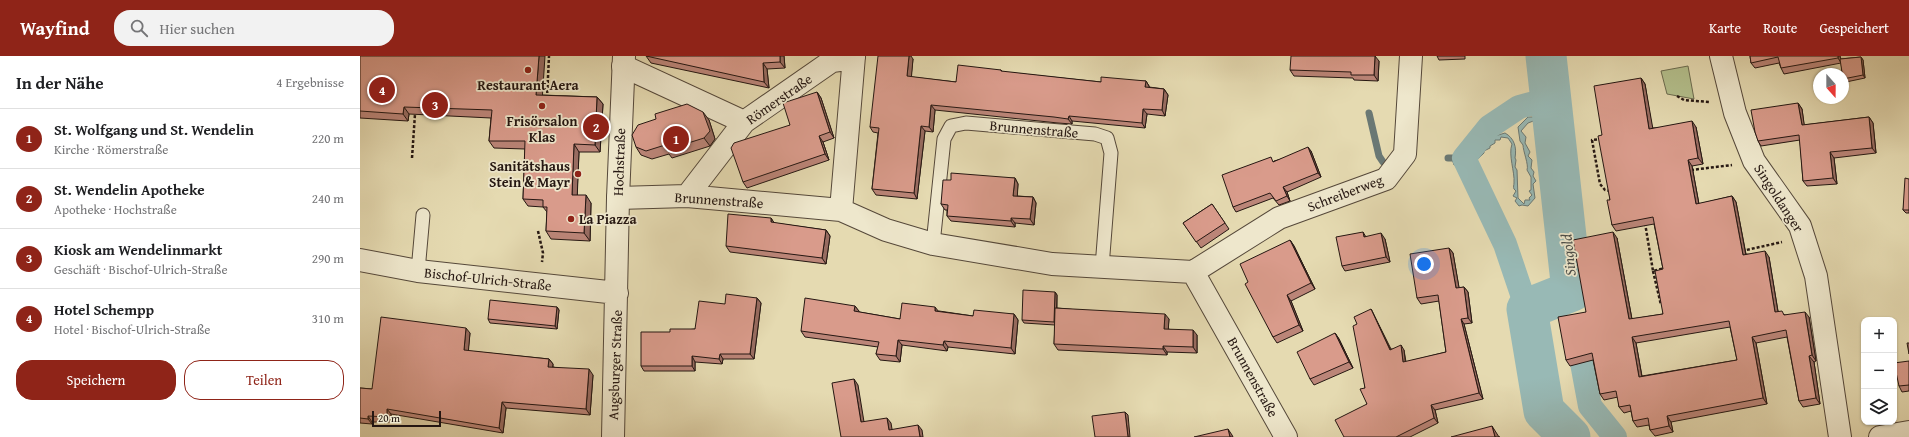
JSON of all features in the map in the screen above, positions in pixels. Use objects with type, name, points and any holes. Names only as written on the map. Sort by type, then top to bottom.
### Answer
[{"type":"street","name":"Schreiberweg","points":[[1193,272],[1279,218],[1386,179],[1405,154],[1412,56]]},
{"type":"street","name":"Singoldanger","points":[[1721,56],[1735,113],[1754,161],[1800,226],[1804,237],[1820,292],[1840,437]]},
{"type":"street","name":"Römerstraße","points":[[687,196],[744,122],[832,62],[854,57],[841,210]]},
{"type":"street","points":[[624,61],[744,122]]},
{"type":"street","name":"Hochstraße","points":[[617,293],[618,198],[624,61]]},
{"type":"street","name":"Brunnenstraße","points":[[618,198],[687,196],[841,210],[886,230],[933,244],[1052,264],[1193,272],[1286,437]]},
{"type":"street","name":"Bischof-Ulrich-Straße","points":[[360,260],[418,271],[617,293]]},
{"type":"street","name":"Augsburger Straße","points":[[613,437],[617,293]]},
{"type":"street","points":[[1880,437],[1909,432]]},
{"type":"lane","name":"Brunnenstraße","points":[[933,244],[944,139],[951,126],[966,123],[1095,134],[1107,138],[1111,153],[1102,267]]},
{"type":"lane","points":[[418,271],[423,215]]},
{"type":"path","points":[[549,56],[547,98],[554,98]]},
{"type":"path","points":[[1677,96],[1684,100],[1693,102],[1732,99]]},
{"type":"path","points":[[412,158],[415,114]]},
{"type":"path","points":[[1603,138],[1592,140],[1600,184],[1605,190],[1614,191]]},
{"type":"path","points":[[1684,171],[1754,161]]},
{"type":"path","points":[[1644,216],[1653,271],[1661,305]]},
{"type":"path","points":[[538,231],[543,253],[542,265]]},
{"type":"path","points":[[1736,252],[1804,237]]},
{"type":"path","points":[[1653,271],[1668,267]]},
{"type":"green space","points":[[1688,66],[1694,99],[1667,94],[1661,71]]},
{"type":"water","points":[[1537,115],[1536,120],[1528,123],[1521,131],[1526,137],[1525,143],[1530,152],[1528,156],[1532,160],[1531,168],[1534,172],[1533,176],[1536,181],[1533,184],[1535,198],[1528,206],[1519,206],[1515,201],[1517,198],[1513,196],[1516,191],[1514,189],[1511,153],[1512,144],[1508,138],[1501,137],[1500,140],[1495,140],[1495,143],[1490,146],[1490,148],[1484,151],[1484,153],[1472,165],[1473,177],[1467,165],[1454,165],[1452,159],[1463,156],[1469,160],[1474,159],[1489,141],[1495,136],[1505,133],[1513,140],[1516,150],[1515,167],[1517,170],[1518,198],[1524,204],[1525,200],[1530,200],[1529,198],[1532,195],[1529,191],[1531,190],[1531,177],[1527,170],[1527,161],[1523,145],[1520,141],[1518,127],[1528,117],[1534,117]]},
{"type":"building","points":[[360,56],[539,56],[536,95],[597,97],[595,145],[574,144],[572,195],[586,195],[584,233],[546,231],[547,207],[543,207],[543,200],[523,199],[525,141],[489,141],[492,110],[404,107],[403,114],[360,111]]},
{"type":"building","points":[[646,56],[780,56],[780,62],[763,63],[764,82]]},
{"type":"building","points":[[878,56],[909,56],[907,76],[956,82],[958,65],[1101,82],[1101,77],[1146,81],[1145,87],[1164,89],[1162,110],[1143,109],[1142,123],[1069,116],[1068,119],[931,105],[929,127],[921,126],[914,193],[872,189],[879,128],[870,127]]},
{"type":"building","points":[[1291,56],[1375,56],[1374,75],[1351,75],[1351,72],[1290,70]]},
{"type":"building","points":[[1750,56],[1838,56],[1838,58],[1781,68],[1778,57],[1751,63]]},
{"type":"building","points":[[1861,57],[1863,75],[1849,78],[1849,68],[1841,68],[1840,59]]},
{"type":"building","points":[[1641,78],[1649,129],[1692,121],[1698,158],[1688,160],[1696,204],[1732,196],[1743,255],[1765,251],[1775,312],[1782,311],[1784,315],[1805,312],[1812,355],[1809,356],[1816,398],[1799,401],[1786,330],[1752,337],[1763,398],[1667,416],[1669,426],[1650,430],[1648,418],[1633,421],[1630,405],[1619,407],[1616,391],[1600,394],[1592,353],[1566,360],[1558,317],[1586,312],[1573,240],[1613,232],[1629,319],[1663,314],[1655,271],[1663,269],[1653,217],[1612,225],[1607,200],[1610,200],[1598,136],[1602,135],[1594,86]],"holes":[[[1729,321],[1737,360],[1639,377],[1632,337]]]},
{"type":"building","points":[[817,92],[830,132],[819,136],[825,154],[743,182],[731,148],[734,143],[790,125],[783,103]]},
{"type":"building","points":[[1798,103],[1802,125],[1869,117],[1872,148],[1830,152],[1833,178],[1803,181],[1799,135],[1758,141],[1751,110]]},
{"type":"building","points":[[687,104],[703,112],[710,131],[704,138],[666,150],[665,145],[646,151],[636,147],[632,135],[638,125],[656,119],[655,114]]},
{"type":"building","points":[[1308,147],[1318,173],[1283,187],[1287,196],[1276,201],[1270,193],[1233,207],[1222,175],[1271,157],[1273,162]]},
{"type":"building","points":[[951,173],[1015,178],[1013,196],[1033,197],[1030,219],[1011,218],[1011,221],[947,216],[948,205],[941,204],[943,180],[951,180]]},
{"type":"building","points":[[1905,178],[1909,179],[1909,210],[1903,210]]},
{"type":"building","points":[[1212,204],[1225,223],[1196,242],[1183,223]]},
{"type":"building","points":[[728,214],[771,218],[771,222],[826,230],[822,258],[726,246]]},
{"type":"building","points":[[1363,232],[1364,237],[1381,233],[1386,257],[1342,266],[1336,237]]},
{"type":"building","points":[[1290,240],[1311,283],[1287,295],[1299,325],[1273,337],[1245,284],[1248,282],[1240,264]]},
{"type":"building","points":[[1449,248],[1456,288],[1464,287],[1468,318],[1461,319],[1479,393],[1431,405],[1434,418],[1396,437],[1344,437],[1335,420],[1367,404],[1360,389],[1365,388],[1353,326],[1357,324],[1354,317],[1371,309],[1390,350],[1401,345],[1403,362],[1446,352],[1438,295],[1417,298],[1410,254]]},
{"type":"building","points":[[1023,290],[1055,292],[1054,322],[1022,320]]},
{"type":"building","points":[[726,294],[757,298],[750,354],[720,354],[719,359],[692,356],[692,366],[641,366],[641,332],[670,332],[670,329],[695,329],[699,301],[725,304]]},
{"type":"building","points":[[805,298],[855,306],[854,311],[900,319],[902,303],[935,307],[935,311],[973,316],[974,310],[1014,314],[1011,348],[944,341],[943,345],[898,340],[896,356],[876,354],[879,342],[801,331]]},
{"type":"building","points":[[490,300],[557,307],[555,326],[488,319]]},
{"type":"building","points":[[1055,308],[1165,314],[1164,329],[1193,330],[1193,347],[1163,346],[1163,349],[1054,344]]},
{"type":"building","points":[[381,317],[466,328],[464,350],[549,359],[548,367],[589,369],[586,409],[502,402],[499,428],[387,409],[387,417],[368,416],[368,419],[360,418],[360,388],[372,389]]},
{"type":"building","points":[[1335,333],[1349,362],[1310,379],[1297,352]]},
{"type":"building","points":[[1907,343],[1909,343],[1909,354]]},
{"type":"building","points":[[1909,361],[1909,385],[1899,386],[1897,377],[1897,363]]},
{"type":"building","points":[[854,379],[861,422],[887,418],[889,430],[918,425],[920,437],[841,437],[832,383]]},
{"type":"building","points":[[1125,412],[1128,437],[1095,437],[1092,416]]},
{"type":"building","points":[[1492,426],[1495,437],[1451,437]]},
{"type":"building","points":[[1228,429],[1230,437],[1194,437]]},
{"type":"waterway","name":"Singold","points":[[1546,56],[1572,291],[1527,309],[1544,411],[1570,437]]},
{"type":"waterway","points":[[1527,309],[1505,244],[1464,158],[1489,127],[1519,107],[1550,99]]},
{"type":"waterway","points":[[1369,113],[1379,156],[1383,162]]},
{"type":"waterway","points":[[1448,158],[1462,158]]},
{"type":"waterway","points":[[1582,363],[1590,406],[1615,437]]},
{"type":"place","name":"Restaurant Aera","points":[[528,70]]},
{"type":"place","name":"Hotel Schempp","points":[[382,90]]},
{"type":"place","name":"Kiosk am Wendelinmarkt","points":[[435,105]]},
{"type":"place","name":"Frisörsalon Klas","points":[[542,106]]},
{"type":"place","name":"St. Wendelin Apotheke","points":[[596,127]]},
{"type":"place","name":"St. Wolfgang und St. Wendelin","points":[[676,139]]},
{"type":"place","name":"Sanitätshaus Stein & Mayr","points":[[578,174]]},
{"type":"place","name":"La Piazza","points":[[571,219]]}]
